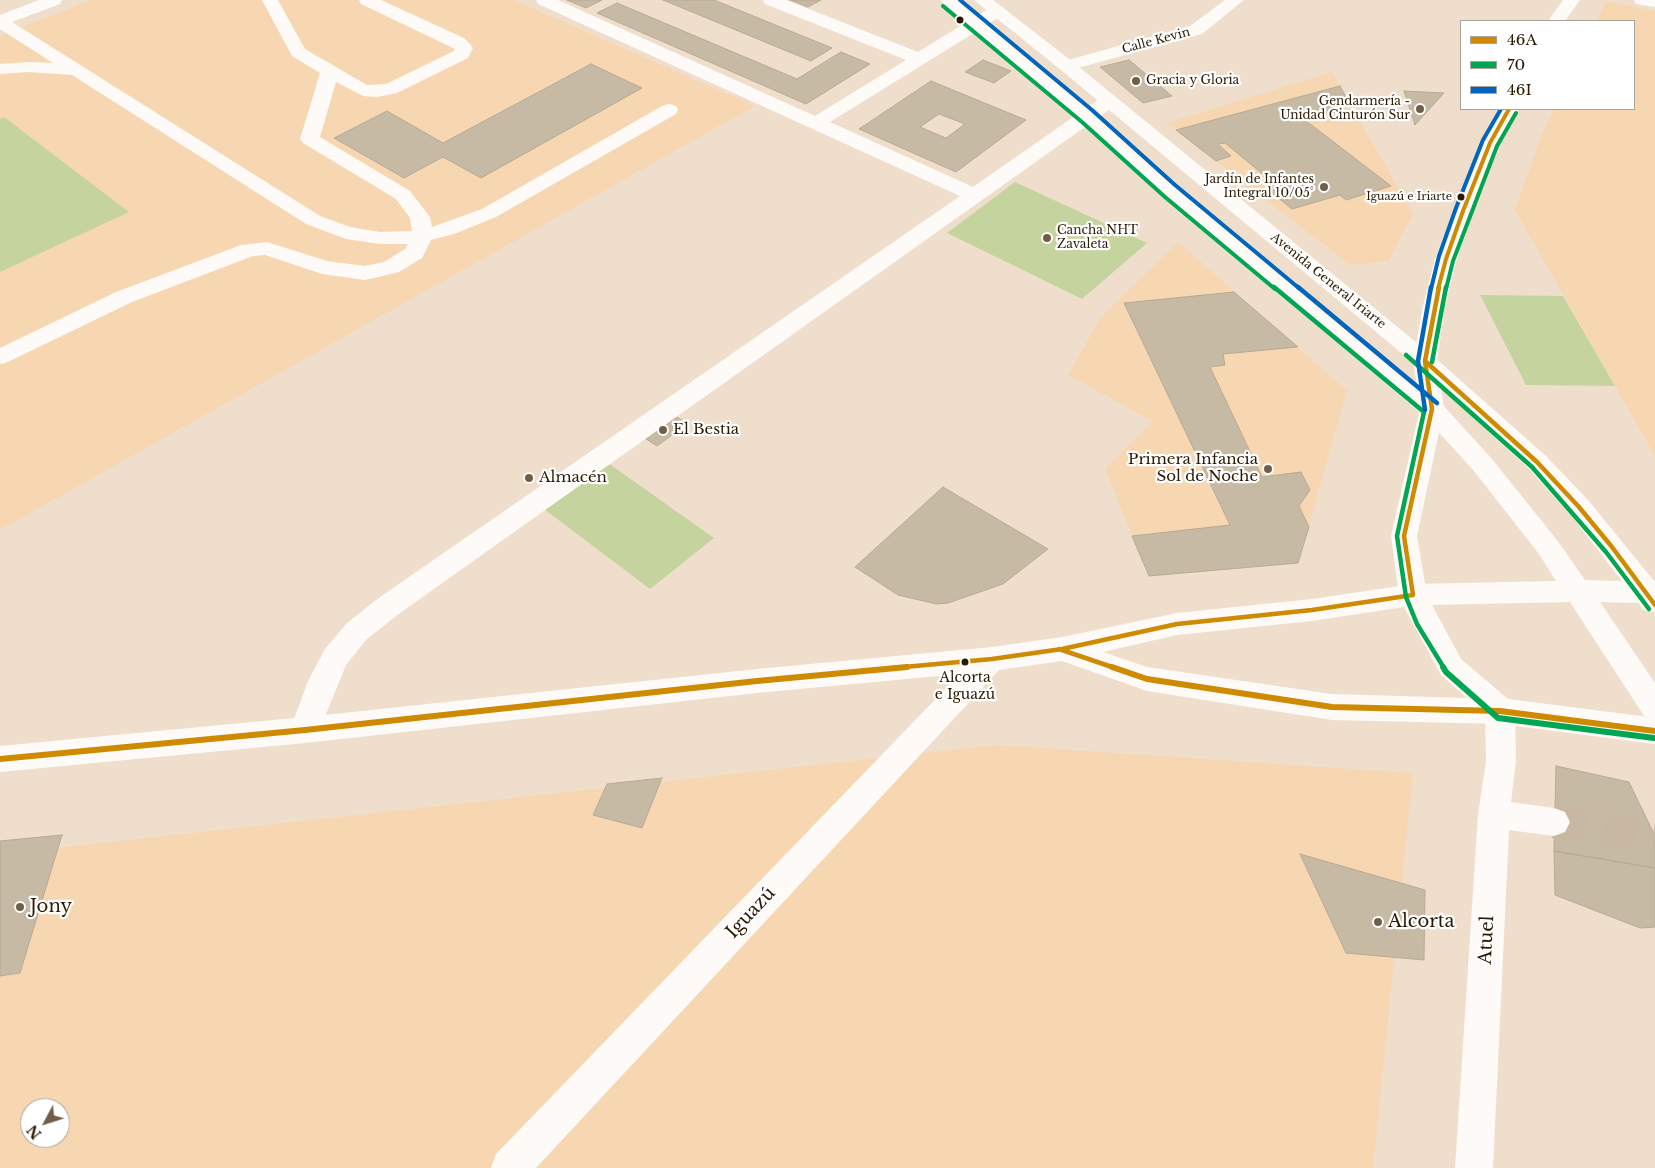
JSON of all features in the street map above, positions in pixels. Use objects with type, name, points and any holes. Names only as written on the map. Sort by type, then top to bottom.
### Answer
[{"type":"street","points":[[0,21],[54,0]]},
{"type":"street","points":[[270,0],[298,52],[363,90],[377,92],[391,89],[462,54],[464,48],[458,42],[367,0]]},
{"type":"street","points":[[544,0],[975,195]]},
{"type":"street","points":[[772,0],[919,59]]},
{"type":"street","points":[[948,0],[1087,116],[1170,191],[1432,409],[1483,465],[1548,547],[1655,707]]},
{"type":"street","name":"Avenida General Iriarte","points":[[982,0],[1067,66],[1425,361],[1549,475],[1579,507],[1652,597]]},
{"type":"street","name":"Calle Kevin","points":[[1067,66],[1196,30],[1236,0]]},
{"type":"street","points":[[1557,20],[1572,0]]},
{"type":"street","points":[[1642,0],[1655,2]]},
{"type":"street","points":[[816,123],[997,11]]},
{"type":"street","points":[[0,21],[313,220],[346,233],[380,238],[414,237],[447,230],[490,213],[669,110]]},
{"type":"street","points":[[0,69],[29,67],[78,71]]},
{"type":"street","points":[[2,356],[124,297],[249,250],[267,248],[322,267],[359,273],[379,271],[390,267],[414,253],[422,236],[422,227],[420,217],[404,195],[310,139],[330,71]]},
{"type":"street","points":[[305,730],[323,680],[335,657],[357,631],[390,605],[1109,101]]},
{"type":"street","points":[[1500,711],[1479,690],[1451,667],[1424,620],[1413,595],[1404,536],[1432,409],[1425,361],[1434,306],[1446,259],[1490,143],[1508,110]]},
{"type":"street","points":[[0,759],[305,730],[757,681],[992,659],[1062,649],[1177,624],[1312,610],[1413,595],[1579,592],[1652,597]]},
{"type":"street","points":[[1062,649],[1147,679],[1332,708],[1500,711],[1655,731]]},
{"type":"street","name":"Iguazú","points":[[510,1168],[992,659]]},
{"type":"street","name":"Atuel","points":[[1474,1168],[1494,814],[1501,761],[1500,711]]},
{"type":"street","points":[[1494,814],[1554,822]]},
{"type":"shaded area","points":[[91,0],[514,0],[755,106],[0,530],[0,36]]},
{"type":"shaded area","points":[[1606,1],[1655,11],[1655,456],[1515,210],[1542,134],[1554,110],[1635,110],[1635,20],[1597,20]]},
{"type":"shaded area","name":"Jardín de Infantes Integral 10/05°","points":[[1332,72],[1413,214],[1388,261],[1350,265],[1167,123]]},
{"type":"shaded area","points":[[1178,242],[1347,391],[1298,563],[1149,576],[1105,469],[1152,421],[1068,375],[1101,317]]},
{"type":"shaded area","points":[[997,745],[1413,773],[1373,1168],[0,1168],[0,854]]},
{"type":"green space","points":[[4,117],[129,212],[0,272],[0,119]]},
{"type":"green space","name":"Cancha NHT Zavaleta","points":[[1015,182],[1147,243],[1082,299],[947,233]]},
{"type":"green space","points":[[1480,295],[1563,296],[1615,386],[1526,385]]},
{"type":"green space","points":[[608,463],[714,538],[650,589],[544,509]]},
{"type":"building","points":[[567,0],[602,0],[586,8]]},
{"type":"building","points":[[663,0],[714,0],[832,48],[811,61]]},
{"type":"building","points":[[790,0],[821,0],[808,7]]},
{"type":"building","points":[[617,3],[797,79],[841,52],[870,64],[806,104],[597,13]]},
{"type":"building","points":[[983,60],[1011,71],[994,83],[965,72]]},
{"type":"building","name":"Gracia y Gloria","points":[[1129,60],[1172,96],[1143,103],[1100,67]]},
{"type":"building","points":[[591,64],[642,88],[481,178],[443,157],[404,178],[334,138],[387,111],[443,143]]},
{"type":"building","points":[[931,81],[1026,120],[956,172],[859,129]],"holes":[[[939,114],[965,124],[946,138],[920,127]]]},
{"type":"building","points":[[1340,86],[1349,103],[1339,106],[1343,110],[1305,120],[1391,186],[1346,200],[1340,195],[1292,209],[1266,188],[1276,185],[1225,143],[1218,144],[1231,156],[1216,161],[1176,130]]},
{"type":"building","name":"Gendarmería - Unidad Cinturón Sur","points":[[1404,91],[1444,93],[1415,125]]},
{"type":"building","points":[[1234,292],[1298,347],[1223,354],[1225,365],[1210,367],[1262,477],[1301,472],[1310,490],[1299,506],[1309,527],[1298,563],[1149,576],[1132,536],[1230,525],[1124,303]]},
{"type":"building","name":"El Bestia","points":[[671,413],[687,424],[657,446],[640,435]]},
{"type":"building","points":[[943,487],[1048,549],[1003,584],[948,603],[936,604],[898,595],[855,567]]},
{"type":"building","points":[[1556,766],[1629,782],[1655,836],[1655,868],[1554,851]]},
{"type":"building","points":[[662,778],[642,828],[593,815],[607,784]]},
{"type":"building","name":"Jony","points":[[62,835],[20,973],[0,976],[0,841]]},
{"type":"building","points":[[1554,851],[1655,868],[1655,927],[1640,928],[1555,895]]},
{"type":"building","name":"Alcorta","points":[[1300,854],[1425,890],[1424,960],[1346,953]]},
{"type":"tunnel","points":[[1554,822],[1655,835]]},
{"type":"transit line","name":"46I","points":[[960,0],[1092,110],[1175,185],[1437,403]]},
{"type":"transit line","name":"70","points":[[943,6],[1082,122],[1165,197],[1424,412],[1397,536],[1406,597],[1417,624],[1446,672],[1498,718],[1654,738]]},
{"type":"transit line","name":"46I","points":[[1425,410],[1418,361],[1427,304],[1439,256],[1483,140],[1500,110]]},
{"type":"transit line","name":"46A","points":[[0,759],[305,730],[757,681],[992,659],[1062,649],[1177,624],[1312,610],[1413,595],[1404,536],[1432,409],[1425,361],[1434,306],[1446,259],[1463,211],[1490,143],[1508,110]]},
{"type":"transit line","name":"70","points":[[1432,362],[1441,308],[1453,261],[1497,146],[1516,113]]},
{"type":"transit line","name":"70","points":[[1406,355],[1532,467],[1606,552],[1649,609]]},
{"type":"transit line","name":"46A","points":[[1425,361],[1537,462],[1579,507],[1612,547],[1655,605]]},
{"type":"transit line","name":"46A","points":[[1059,649],[1147,679],[1332,707],[1500,711],[1655,731]]},
{"type":"place","name":"Gracia y Gloria","points":[[1136,81]]},
{"type":"place","name":"Gendarmería - Unidad Cinturón Sur","points":[[1420,109]]},
{"type":"place","name":"Jardín de Infantes Integral 10/05°","points":[[1324,187]]},
{"type":"place","name":"Iguazú e Iriarte","points":[[1461,197]]},
{"type":"place","name":"Cancha NHT Zavaleta","points":[[1047,238]]},
{"type":"place","name":"El Bestia","points":[[663,430]]},
{"type":"place","name":"Primera Infancia Sol de Noche","points":[[1268,469]]},
{"type":"place","name":"Almacén","points":[[529,478]]},
{"type":"place","name":"Alcorta e Iguazú","points":[[965,662]]},
{"type":"place","name":"Jony","points":[[20,907]]},
{"type":"place","name":"Alcorta","points":[[1378,922]]}]
